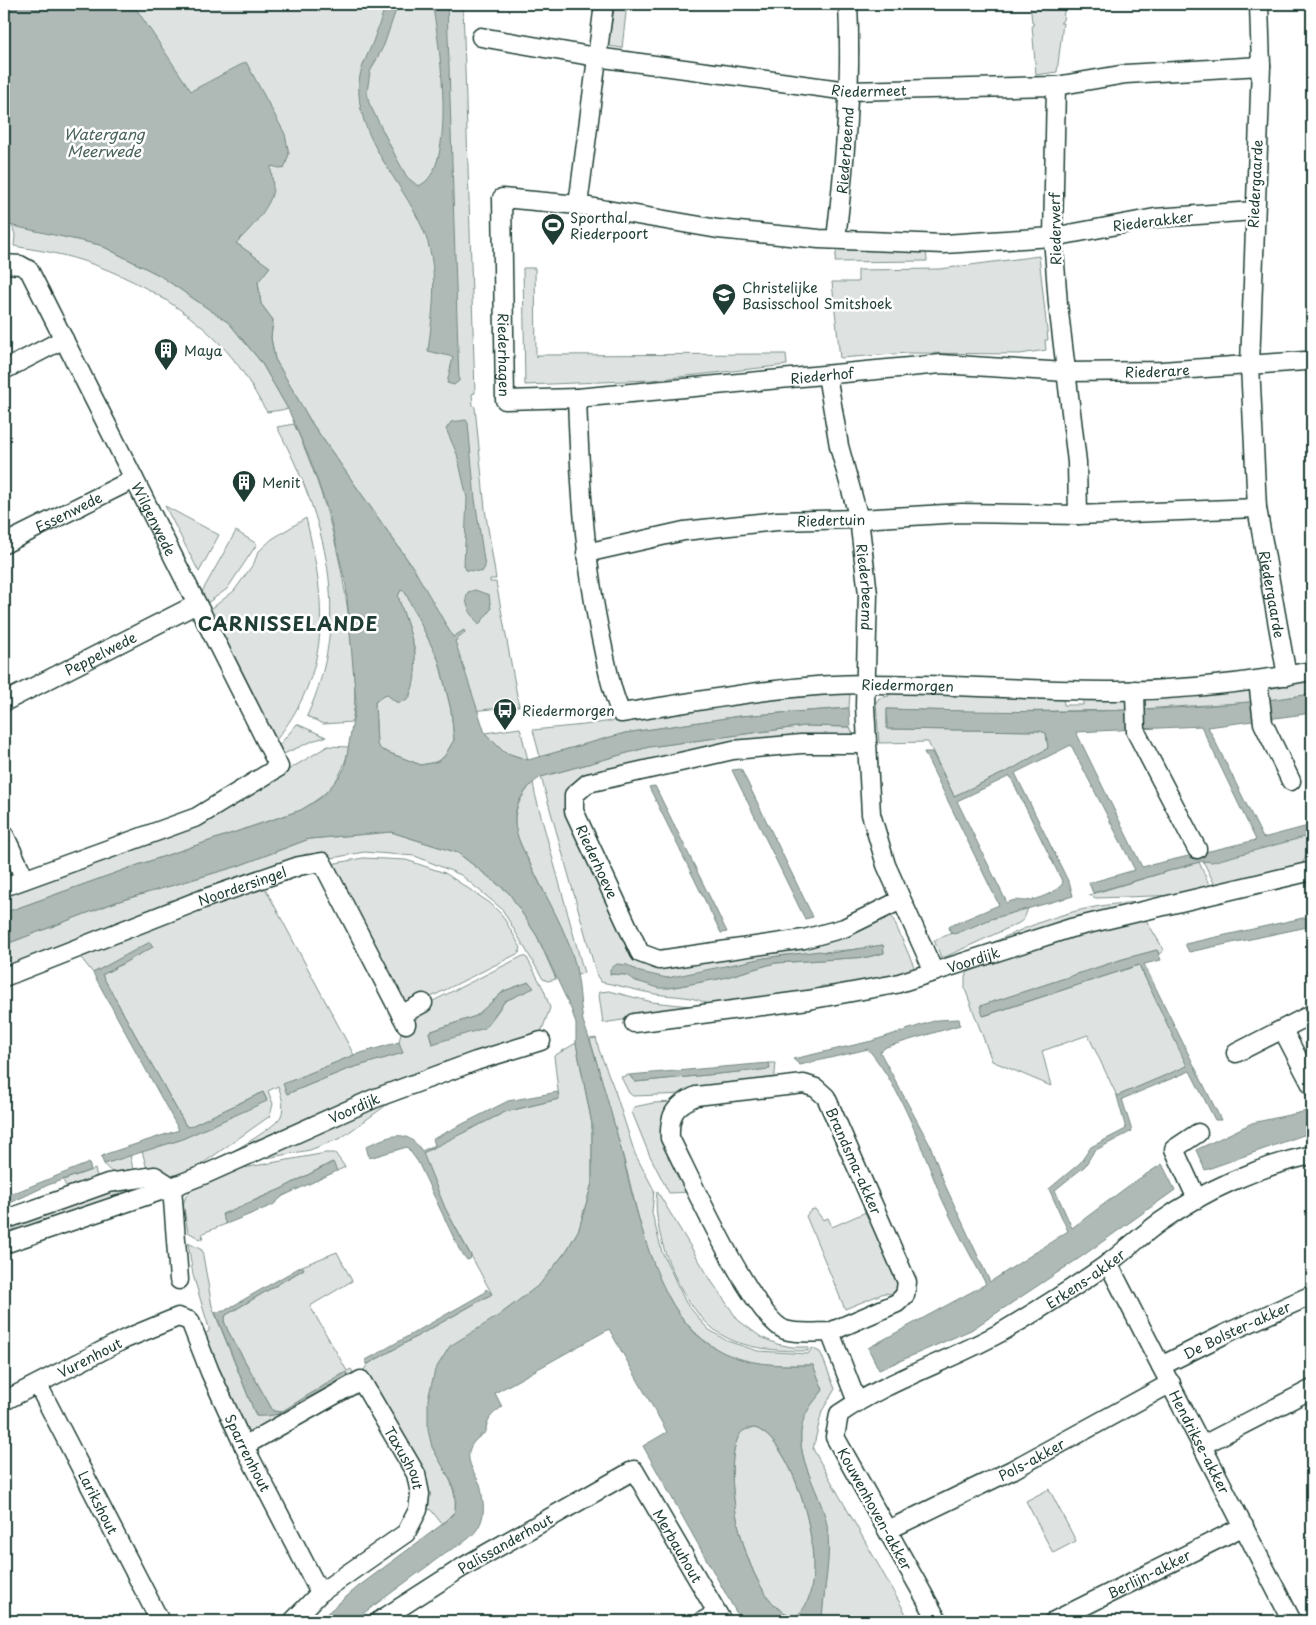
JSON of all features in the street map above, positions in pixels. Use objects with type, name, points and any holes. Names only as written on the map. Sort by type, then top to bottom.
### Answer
[{"type":"street","points":[[604,4],[578,205],[718,229],[836,239],[944,244],[1053,237]]},
{"type":"street","name":"Riederbeemd","points":[[836,239],[845,163],[848,91],[848,4]]},
{"type":"street","name":"Riedergaarde","points":[[1258,4],[1261,66],[1254,211],[1250,364],[1257,508],[1287,676]]},
{"type":"street","name":"Riedermeet","points":[[482,37],[596,58],[848,91],[1056,86],[1126,74],[1261,66]]},
{"type":"street","name":"Riederwerf","points":[[1056,86],[1053,237],[1066,372]]},
{"type":"street","name":"Riederhagen","points":[[577,398],[505,400],[502,198],[578,205]]},
{"type":"street","name":"Riederakker","points":[[1053,237],[1155,218],[1254,211]]},
{"type":"street","name":"Wilgenwede","points":[[4,264],[20,265],[29,270],[279,767],[197,817],[26,879]]},
{"type":"street","points":[[4,370],[64,339]]},
{"type":"street","points":[[1250,364],[1305,361]]},
{"type":"street","name":"Riederhof","points":[[577,398],[941,364],[1066,372]]},
{"type":"street","name":"Riederare","points":[[1066,372],[1162,371],[1250,364]]},
{"type":"street","points":[[1066,372],[1077,462],[1078,515]]},
{"type":"street","name":"Riederbeemd","points":[[827,375],[839,446],[859,519],[868,594],[867,684]]},
{"type":"street","points":[[577,398],[579,466],[586,553]]},
{"type":"street","name":"Essenwede","points":[[4,544],[134,479]]},
{"type":"street","name":"Riedertuin","points":[[586,553],[684,531],[777,521],[859,519],[962,513],[1078,515],[1257,508]]},
{"type":"street","name":"Riedermorgen","points":[[586,553],[597,620],[613,694],[621,712],[750,693],[867,684],[1135,696],[1206,687],[1259,688],[1287,676],[1312,671]]},
{"type":"street","name":"Peppelwede","points":[[4,702],[197,604]]},
{"type":"street","points":[[867,684],[865,706],[866,744],[871,814],[886,865],[934,972]]},
{"type":"street","points":[[1259,688],[1263,723],[1291,781]]},
{"type":"street","points":[[1135,696],[1136,732],[1197,849]]},
{"type":"street","name":"Riederhoeve","points":[[866,744],[772,746],[733,750],[680,760],[588,783],[574,795],[574,811],[640,953],[659,960],[804,939],[844,928],[901,900]]},
{"type":"street","points":[[4,834],[26,879],[4,887]]},
{"type":"street","name":"Noordersingel","points":[[4,977],[203,899],[299,866],[322,862],[404,1019],[423,1003]]},
{"type":"street","name":"Voordijk","points":[[634,1023],[808,1000],[896,984],[1071,928],[1311,867]]},
{"type":"street","points":[[1236,1053],[1312,1014]]},
{"type":"street","points":[[1282,1030],[1312,1086]]},
{"type":"street","name":"Voordijk","points":[[4,1244],[172,1187],[373,1099],[476,1061],[541,1041]]},
{"type":"street","name":"Brandsma-akker","points":[[804,1084],[816,1088],[826,1097],[907,1282],[905,1295],[897,1303],[830,1332],[786,1330],[775,1324],[751,1291],[721,1241],[670,1138],[669,1122],[675,1110],[684,1102],[696,1096],[804,1084]]},
{"type":"street","points":[[1197,1198],[1174,1148],[1198,1133]]},
{"type":"street","name":"Erkens-akker","points":[[857,1402],[1004,1330],[1108,1263],[1160,1222],[1197,1198],[1240,1178],[1290,1160],[1312,1156]]},
{"type":"street","points":[[4,1220],[108,1183],[155,1176],[172,1187],[179,1280]]},
{"type":"street","name":"Hendrikse-akker","points":[[1108,1263],[1292,1621]]},
{"type":"street","name":"De Bolster-akker","points":[[1161,1366],[1228,1332],[1312,1295]]},
{"type":"street","name":"Vurenhout","points":[[4,1401],[126,1339],[178,1317]]},
{"type":"street","name":"Sparrenhout","points":[[178,1317],[190,1321],[210,1372],[244,1446],[320,1593]]},
{"type":"street","points":[[830,1332],[857,1402]]},
{"type":"street","name":"Taxushout","points":[[244,1446],[361,1380],[416,1474],[420,1494],[418,1510],[406,1533],[320,1593],[293,1621]]},
{"type":"street","name":"Pols-akker","points":[[888,1530],[1012,1470],[1171,1384]]},
{"type":"street","name":"Larikshout","points":[[38,1385],[160,1621]]},
{"type":"street","points":[[1203,1445],[1312,1389]]},
{"type":"street","name":"Kouwenhoven-akker","points":[[857,1402],[839,1414],[834,1437],[938,1621]]},
{"type":"street","name":"Merbauhout","points":[[634,1470],[714,1619]]},
{"type":"street","name":"Palissanderhout","points":[[379,1621],[462,1567],[634,1470]]},
{"type":"street","name":"Berlijn-akker","points":[[1054,1621],[1244,1526]]},
{"type":"shaded area","points":[[125,4],[463,4],[475,393],[472,394],[475,407],[485,509],[496,579],[490,579],[490,582],[496,582],[519,706],[472,711],[414,569],[311,422],[275,359],[271,338],[273,320],[261,304],[258,281],[269,267],[236,243],[270,198],[266,154],[189,99]]},
{"type":"shaded area","points":[[615,4],[627,4],[622,48],[608,46]]},
{"type":"shaded area","points":[[1030,4],[1065,4],[1063,20],[1060,23],[1063,23],[1057,72],[1036,75],[1032,25],[1034,24],[1032,22]]},
{"type":"shaded area","points":[[12,225],[100,245],[159,275],[229,323],[261,362],[288,409],[267,412],[234,360],[218,342],[179,309],[157,294],[110,271],[86,262],[44,251],[14,246],[15,235]]},
{"type":"shaded area","points":[[837,246],[926,249],[927,261],[835,262]]},
{"type":"shaded area","points":[[1039,256],[1048,340],[1045,340],[1046,350],[1020,354],[908,353],[840,358],[832,282],[858,282],[858,270],[940,269]]},
{"type":"shaded area","points":[[523,268],[535,268],[536,357],[537,355],[786,354],[787,365],[651,380],[525,385]]},
{"type":"shaded area","points":[[294,424],[306,451],[325,506],[340,563],[354,669],[355,695],[352,722],[323,724],[307,716],[321,678],[329,641],[331,605],[328,568],[320,533],[309,497],[277,427]]},
{"type":"shaded area","points":[[165,506],[219,535],[199,572]]},
{"type":"shaded area","points":[[306,518],[318,580],[320,636],[315,663],[306,690],[292,717],[273,744],[207,612],[234,591],[254,563],[258,552],[272,539]]},
{"type":"shaded area","points":[[236,531],[257,544],[227,589],[203,606],[199,597]]},
{"type":"shaded area","points":[[401,589],[405,591],[439,661],[451,710],[454,740],[444,757],[436,762],[421,765],[382,750],[377,745],[375,702],[386,693],[396,702],[406,701],[410,697],[415,650],[398,596]]},
{"type":"shaded area","points":[[1312,679],[1312,694],[1264,701],[1267,687]]},
{"type":"shaded area","points":[[1250,689],[1253,691],[1256,702],[1141,709],[1142,699]]},
{"type":"shaded area","points":[[888,691],[1063,698],[1064,705],[1083,705],[1083,698],[1128,699],[1130,710],[984,712],[887,709],[887,729],[1040,731],[1046,733],[1048,748],[1013,769],[954,796],[928,742],[879,743],[876,702],[879,698],[889,696]]},
{"type":"shaded area","points":[[850,693],[849,708],[740,716],[625,733],[540,757],[533,730],[584,725],[750,701]]},
{"type":"shaded area","points":[[297,724],[326,737],[279,756],[275,750]]},
{"type":"shaded area","points":[[805,726],[850,727],[853,734],[692,754],[587,773],[569,787],[565,803],[571,826],[618,923],[648,964],[890,912],[916,971],[852,986],[821,986],[819,994],[712,1007],[692,998],[655,994],[601,982],[597,976],[541,777],[649,747]],"holes":[[[883,945],[884,953],[868,957],[775,963],[723,978],[669,988],[636,981],[626,975],[610,974],[627,965],[652,976],[662,978],[679,977],[704,973],[753,960],[780,956]]]},
{"type":"shaded area","points":[[520,728],[528,760],[504,752],[485,733]]},
{"type":"shaded area","points":[[328,746],[349,747],[342,768],[338,777],[327,791],[301,810],[132,867],[4,913],[4,894],[278,776]]},
{"type":"shaded area","points":[[533,782],[584,973],[577,975],[564,934],[517,835],[516,812],[523,796]]},
{"type":"shaded area","points":[[391,832],[458,853],[509,893],[537,936],[556,979],[548,981],[543,979],[502,909],[461,875],[415,856],[364,852],[327,859],[307,854],[190,893],[4,967],[4,945],[116,902],[238,866],[309,839]]},
{"type":"shaded area","points":[[1312,835],[1312,850],[1308,853],[1301,866],[1216,887],[1203,861]]},
{"type":"shaded area","points":[[363,858],[406,860],[445,873],[490,903],[502,915],[521,948],[519,953],[423,1001],[402,1001],[331,864]]},
{"type":"shaded area","points":[[1199,862],[1211,889],[1181,895],[1096,898],[1089,895]]},
{"type":"shaded area","points":[[265,888],[354,1055],[284,1084],[287,1094],[348,1069],[402,1053],[399,1042],[402,1028],[415,1010],[523,956],[527,958],[544,990],[550,1008],[539,1038],[226,1156],[264,1132],[281,1116],[283,1104],[278,1086],[268,1091],[273,1104],[270,1116],[192,1171],[176,1176],[147,1169],[142,1151],[180,1140],[267,1100],[263,1092],[189,1127],[186,1126],[102,975],[153,946],[150,943],[93,973],[78,954],[223,899]],"holes":[[[529,982],[518,995],[505,1001],[490,1022],[432,1044],[429,1032],[476,1016],[504,991]]]},
{"type":"shaded area","points":[[1147,902],[970,953],[1035,924],[1056,917],[1099,906]]},
{"type":"shaded area","points":[[1028,908],[1024,919],[1019,923],[945,957],[941,957],[934,940],[991,919]]},
{"type":"shaded area","points":[[1141,919],[1146,920],[1164,950],[1159,954],[1157,950],[1123,959],[981,1006],[984,1016],[1139,965],[1188,1066],[1117,1096],[1088,1035],[1042,1051],[1051,1086],[992,1061],[965,989],[965,976],[968,972],[1065,938]]},
{"type":"shaded area","points":[[609,991],[652,1002],[690,1006],[693,1009],[603,1023],[599,995],[600,992]]},
{"type":"shaded area","points":[[596,1038],[635,1154],[654,1190],[652,1213],[662,1252],[686,1303],[708,1329],[727,1341],[758,1351],[808,1354],[812,1348],[820,1352],[835,1389],[822,1411],[813,1449],[910,1621],[822,1621],[828,1561],[828,1537],[823,1511],[807,1468],[801,1440],[802,1426],[807,1411],[823,1390],[813,1365],[765,1364],[742,1360],[720,1351],[698,1335],[680,1314],[665,1291],[654,1265],[636,1210],[590,1039]]},
{"type":"shaded area","points":[[576,1043],[592,1124],[592,1183],[579,1229],[567,1250],[540,1285],[498,1316],[432,1447],[449,1478],[454,1493],[455,1511],[442,1524],[431,1510],[423,1507],[420,1472],[363,1371],[368,1364],[492,1294],[445,1208],[422,1153],[505,1112],[559,1099],[554,1056]]},
{"type":"shaded area","points":[[769,1063],[776,1063],[774,1082],[686,1094],[633,1096],[629,1093],[621,1077],[629,1075],[635,1082],[769,1069]]},
{"type":"shaded area","points":[[392,1101],[341,1138],[310,1150],[250,1161],[340,1119]]},
{"type":"shaded area","points":[[675,1102],[669,1110],[690,1192],[669,1193],[649,1154],[632,1112],[634,1107],[653,1103]]},
{"type":"shaded area","points":[[335,1153],[345,1167],[337,1171],[332,1162],[281,1189],[222,1214],[226,1224],[203,1233],[202,1240],[188,1232],[183,1204],[187,1194],[195,1187],[232,1170]]},
{"type":"shaded area","points":[[130,1155],[133,1169],[125,1174],[113,1173],[104,1164]]},
{"type":"shaded area","points":[[95,1169],[98,1180],[71,1188],[66,1186],[63,1180]]},
{"type":"shaded area","points":[[154,1184],[74,1210],[4,1238],[4,1224],[95,1192]]},
{"type":"shaded area","points":[[657,1191],[712,1282],[738,1320],[761,1337],[777,1344],[792,1347],[808,1347],[808,1351],[768,1349],[738,1343],[713,1329],[698,1314],[685,1295],[665,1252],[656,1209]]},
{"type":"shaded area","points":[[815,1209],[823,1220],[828,1218],[832,1227],[866,1212],[898,1286],[893,1294],[884,1293],[845,1309],[806,1216],[811,1210]]},
{"type":"shaded area","points":[[188,1243],[202,1250],[212,1306],[256,1416],[283,1414],[348,1376],[346,1372],[281,1412],[273,1411],[228,1331],[224,1321],[226,1315],[304,1269],[302,1266],[337,1252],[352,1281],[310,1306],[347,1371],[351,1369],[355,1376],[246,1435],[202,1336],[209,1331],[209,1328],[193,1275]]},
{"type":"shaded area","points":[[755,1428],[771,1439],[786,1460],[798,1487],[807,1518],[812,1549],[813,1578],[808,1601],[796,1617],[779,1609],[764,1591],[751,1567],[735,1508],[732,1479],[733,1454],[740,1434]]},
{"type":"shaded area","points":[[1049,1489],[1076,1541],[1053,1553],[1026,1501]]},
{"type":"water","name":"Watergang Meerwede","points":[[4,4],[133,4],[191,91],[246,62],[285,134],[289,154],[284,169],[271,166],[272,196],[253,226],[236,243],[270,267],[258,282],[261,304],[273,320],[271,338],[275,359],[311,422],[414,569],[453,637],[464,630],[465,633],[455,641],[485,733],[504,752],[528,760],[625,733],[740,716],[849,708],[850,727],[805,726],[649,747],[541,777],[530,785],[518,803],[515,816],[517,834],[521,845],[564,931],[574,959],[583,1021],[616,1130],[636,1210],[666,1292],[680,1315],[696,1334],[709,1344],[737,1358],[751,1361],[781,1365],[813,1365],[823,1390],[807,1412],[802,1426],[801,1440],[807,1468],[827,1525],[828,1562],[822,1621],[741,1621],[643,1446],[667,1432],[609,1329],[495,1393],[502,1407],[490,1417],[486,1432],[473,1443],[469,1452],[470,1464],[481,1486],[483,1503],[482,1520],[474,1533],[463,1543],[448,1551],[353,1621],[318,1621],[359,1586],[448,1520],[455,1511],[456,1498],[452,1483],[432,1447],[428,1430],[428,1399],[435,1370],[450,1346],[498,1316],[540,1284],[567,1250],[579,1229],[592,1183],[592,1124],[576,1043],[576,1024],[572,1011],[537,936],[509,893],[458,853],[391,832],[309,839],[238,866],[116,902],[4,945],[4,913],[132,867],[301,810],[322,797],[340,776],[345,767],[356,702],[346,586],[329,514],[311,462],[288,409],[261,362],[229,323],[159,275],[100,245],[4,224]],"holes":[[[401,590],[405,592],[439,661],[451,710],[454,740],[444,757],[436,762],[421,765],[382,750],[377,745],[375,702],[386,694],[396,702],[403,701],[408,697],[414,682],[415,655],[411,635],[398,596]],[[755,1428],[771,1439],[786,1460],[798,1487],[807,1518],[812,1549],[813,1578],[808,1601],[796,1616],[779,1609],[764,1591],[751,1567],[735,1508],[732,1479],[733,1454],[740,1434]]]},
{"type":"water","points":[[386,4],[398,4],[384,45],[370,72],[367,92],[369,103],[397,159],[407,177],[418,186],[431,176],[438,156],[442,131],[443,102],[439,44],[432,4],[447,4],[459,381],[454,385],[447,383],[453,357],[428,351],[434,288],[428,242],[413,210],[372,140],[364,122],[360,103],[359,83],[361,71]]},
{"type":"water","points":[[466,420],[468,423],[475,499],[485,567],[482,572],[466,570],[464,565],[467,498],[457,454],[446,429],[451,422]]},
{"type":"water","points":[[475,590],[489,595],[491,609],[479,625],[466,601],[468,592]]},
{"type":"water","points":[[1312,694],[1312,713],[1208,727],[1263,838],[1312,825],[1312,835],[1212,862],[1203,861],[1093,893],[1089,883],[1135,870],[1071,745],[1015,773],[1070,885],[1073,896],[991,919],[955,934],[951,933],[949,927],[952,925],[999,905],[924,752],[932,752],[954,796],[1012,769],[1048,748],[1046,733],[1040,731],[887,729],[887,709],[1100,711],[1206,706]],"holes":[[[1201,726],[1256,840],[1142,867],[1076,732]],[[1010,776],[1063,883],[1052,892],[1041,897],[1026,901],[1015,900],[1007,903],[957,801]]]},
{"type":"water","points":[[741,769],[813,917],[805,919],[732,770]]},
{"type":"water","points":[[655,786],[727,932],[721,933],[649,787]]},
{"type":"water","points":[[1312,916],[1312,926],[1189,952],[1185,944]]},
{"type":"water","points":[[150,942],[153,947],[102,975],[186,1126],[189,1127],[263,1092],[267,1101],[180,1140],[104,1164],[101,1157],[106,1154],[179,1130],[93,973]]},
{"type":"water","points":[[883,945],[884,953],[868,957],[775,963],[723,978],[669,988],[659,988],[636,981],[626,975],[610,974],[610,969],[617,964],[627,965],[640,972],[667,978],[764,958],[819,951],[831,953]]},
{"type":"water","points":[[1157,950],[1161,960],[1144,964],[1221,1120],[1215,1120],[1190,1071],[1122,1099],[1132,1131],[1094,1151],[1085,1166],[1055,1190],[1072,1228],[1131,1184],[1162,1164],[1175,1190],[1081,1257],[971,1330],[879,1370],[868,1348],[986,1284],[947,1210],[902,1102],[892,1083],[868,1049],[800,1065],[793,1059],[872,1041],[937,1020],[959,1019],[960,1025],[886,1047],[880,1052],[930,1145],[945,1185],[990,1282],[1068,1231],[1049,1189],[1080,1163],[1091,1147],[1126,1129],[1117,1096],[1187,1066],[1139,965],[983,1016],[980,1006],[1123,959]]},
{"type":"water","points":[[529,982],[534,988],[505,1001],[485,1028],[432,1044],[429,1032],[476,1016],[504,991]]},
{"type":"water","points":[[399,1042],[403,1053],[348,1069],[287,1094],[283,1084],[354,1055]]},
{"type":"water","points":[[769,1063],[770,1069],[635,1082],[629,1075]]},
{"type":"water","points":[[558,1092],[559,1099],[505,1112],[423,1153],[445,1208],[471,1256],[470,1259],[467,1260],[459,1249],[418,1162],[407,1147],[369,1158],[366,1146],[382,1139],[403,1136],[416,1143],[422,1151],[435,1145],[433,1139],[508,1101]]},
{"type":"water","points":[[1312,1110],[1312,1132],[1205,1170],[1196,1150],[1252,1123]]},
{"type":"water","points":[[333,1162],[337,1171],[283,1196],[273,1205],[226,1224],[222,1215],[281,1189]]},
{"type":"water","points":[[89,1163],[91,1170],[48,1185],[4,1206],[4,1197]]},
{"type":"water","points":[[302,1266],[304,1269],[226,1315],[224,1321],[228,1331],[273,1411],[281,1412],[346,1372],[348,1376],[292,1409],[268,1416],[256,1416],[215,1312],[224,1311]]},
{"type":"water","points":[[486,1289],[492,1294],[368,1364],[366,1363],[366,1360],[484,1293]]},
{"type":"place","name":"Sporthal Riederpoort","points":[[553,246]]},
{"type":"place","name":"Christelijke Basisschool Smitshoek","points":[[724,316]]},
{"type":"place","name":"Maya","points":[[166,371]]},
{"type":"place","name":"Menit","points":[[244,503]]},
{"type":"place","name":"Riedermorgen","points":[[505,731]]},
{"type":"district","name":"CARNISSELANDE","points":[[288,623]]}]
